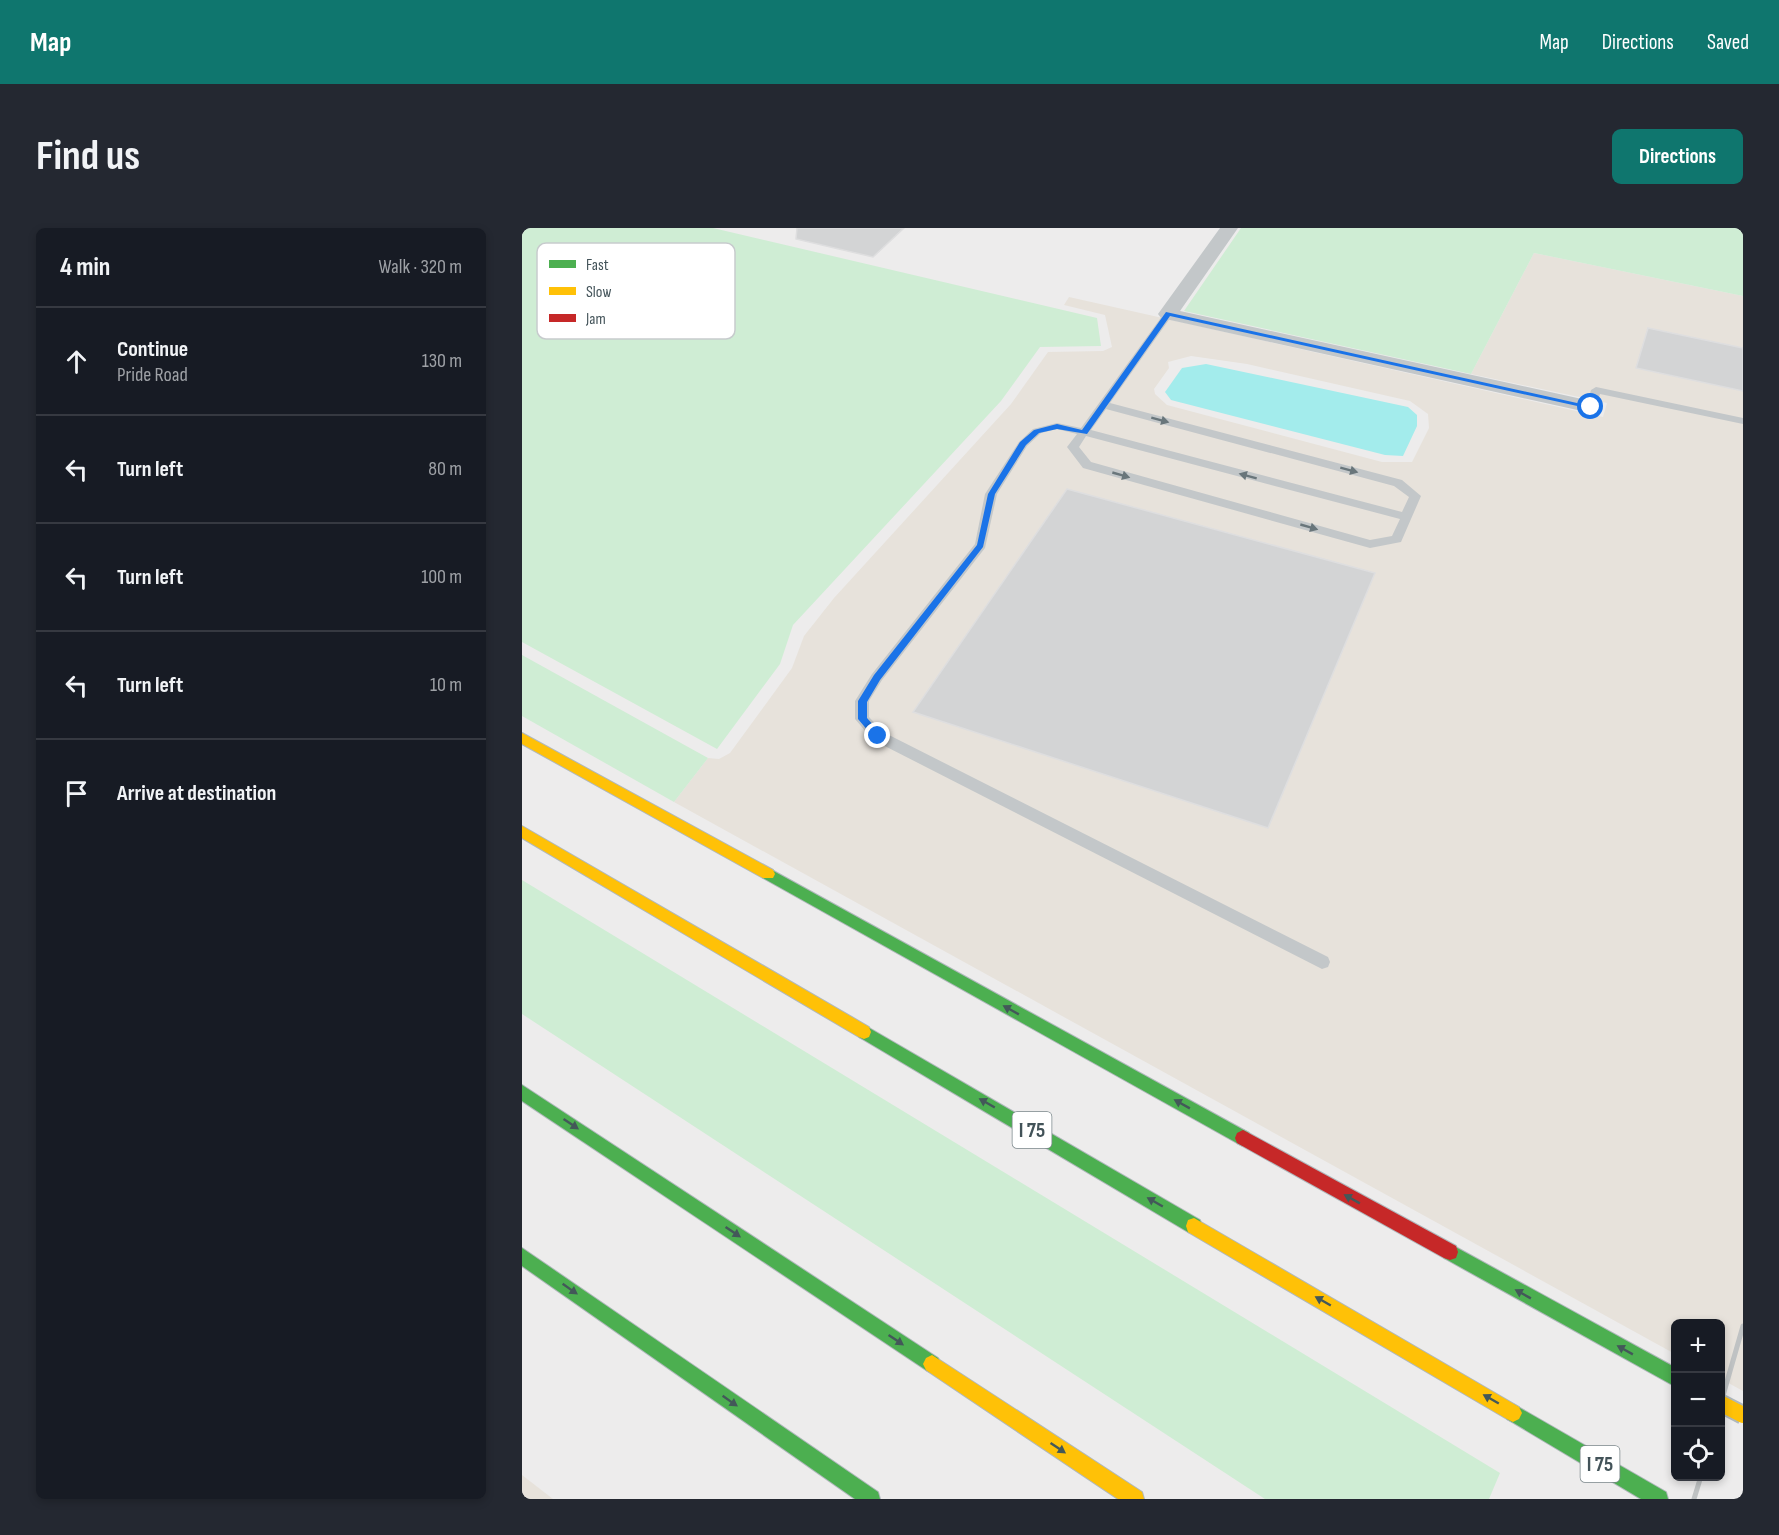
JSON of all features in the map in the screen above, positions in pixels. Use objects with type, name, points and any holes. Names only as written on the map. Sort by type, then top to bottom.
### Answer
[{"type":"highway","points":[[522,738],[1671,1375]]},
{"type":"highway","name":"I 75","points":[[522,831],[1659,1499]]},
{"type":"highway","points":[[522,1092],[1135,1499]]},
{"type":"highway","points":[[522,1256],[871,1499]]},
{"type":"highway","points":[[1725,1406],[1743,1415]]},
{"type":"street","points":[[1229,228],[1168,314],[1591,407]]},
{"type":"lane","points":[[1104,405],[1398,483],[1415,496],[1397,539],[1370,544],[1087,465],[1073,447],[1168,314]]},
{"type":"lane","points":[[1591,407],[1596,390],[1743,421]]},
{"type":"lane","points":[[1322,962],[878,736],[862,719],[862,701],[877,678],[981,545],[991,494],[1023,444],[1037,431],[1057,426],[1084,432],[1407,517]]},
{"type":"shaded area","points":[[1534,253],[1743,296],[1743,1391],[1725,1381],[1725,1319],[1671,1319],[1671,1352],[674,802],[708,758],[719,759],[730,753],[792,668],[804,636],[834,598],[1011,404],[1048,352],[1103,351],[1112,347],[1105,315],[1064,305],[1069,297],[1603,417],[1607,403],[1471,374]],"holes":[[[1191,356],[1247,364],[1410,401],[1428,414],[1429,428],[1412,462],[1382,462],[1167,405],[1155,394],[1154,389],[1169,368],[1168,362]]]},
{"type":"shaded area","points":[[522,1475],[553,1499],[522,1499]]},
{"type":"green space","points":[[522,228],[713,228],[1097,318],[1101,346],[1040,347],[1001,401],[793,625],[780,664],[717,749],[522,642]]},
{"type":"green space","points":[[1241,228],[1743,228],[1743,296],[1534,253],[1471,374],[1184,311]]},
{"type":"green space","points":[[522,655],[708,758],[674,802],[522,716]]},
{"type":"green space","points":[[522,880],[1500,1473],[1489,1499],[1265,1499],[522,1014]]},
{"type":"water","points":[[1206,364],[1408,407],[1417,415],[1417,426],[1403,456],[1385,455],[1171,400],[1165,392],[1182,368]]},
{"type":"building","points":[[797,228],[904,228],[873,257],[796,239]]},
{"type":"building","points":[[1648,328],[1743,348],[1743,391],[1636,368]]},
{"type":"building","points":[[1067,489],[1375,573],[1268,828],[913,712]]},
{"type":"railway","points":[[1725,1389],[1743,1326]]},
{"type":"railway","points":[[1694,1499],[1699,1481]]},
{"type":"traffic: fast","points":[[768,874],[1243,1138]]},
{"type":"traffic: fast","points":[[864,1032],[1194,1226]]},
{"type":"traffic: fast","points":[[522,1092],[932,1364]]},
{"type":"traffic: fast","points":[[1450,1252],[1671,1375]]},
{"type":"traffic: fast","points":[[522,1256],[871,1499]]},
{"type":"traffic: fast","points":[[1513,1413],[1659,1499]]},
{"type":"traffic: slow","points":[[522,738],[768,874]]},
{"type":"traffic: slow","points":[[522,831],[864,1032]]},
{"type":"traffic: slow","points":[[1194,1226],[1513,1413]]},
{"type":"traffic: slow","points":[[932,1364],[1135,1499]]},
{"type":"traffic: slow","points":[[1725,1406],[1743,1415]]},
{"type":"traffic: jam","points":[[1243,1138],[1450,1252]]},
{"type":"route","points":[[878,736],[862,719],[862,701],[877,678],[981,545],[991,494],[1023,444],[1037,431],[1057,426],[1084,432],[1168,314],[1591,407]]}]
